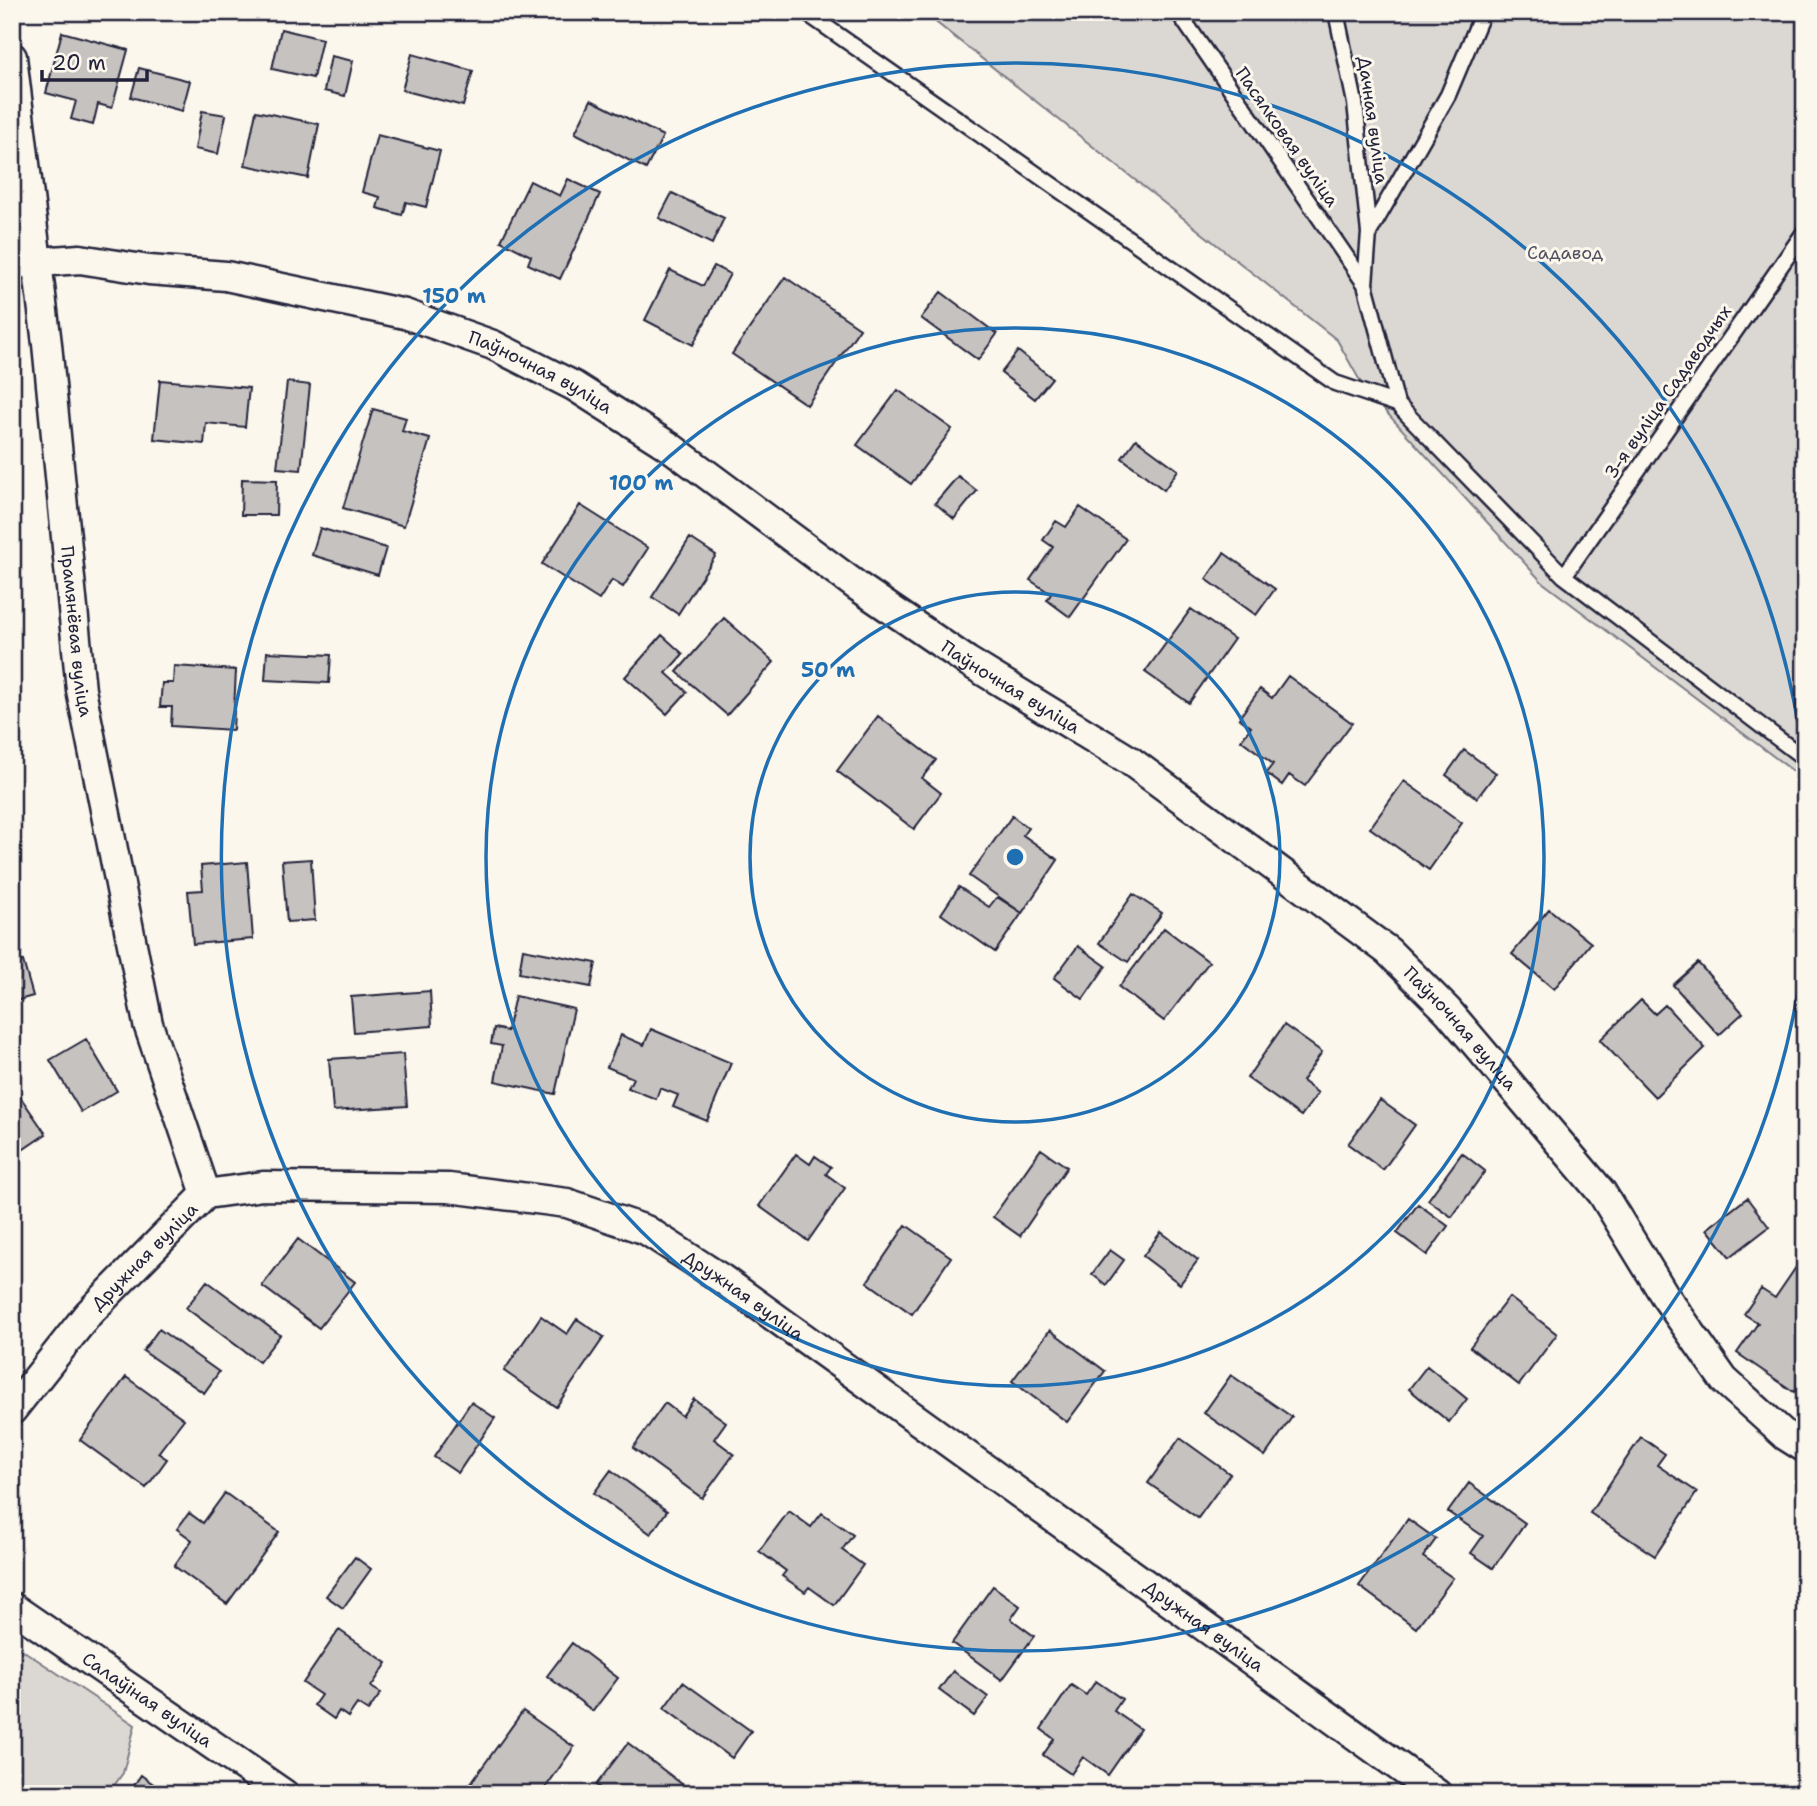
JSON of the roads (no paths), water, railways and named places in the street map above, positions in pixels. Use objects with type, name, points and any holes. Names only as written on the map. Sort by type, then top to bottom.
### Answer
[{"type":"street","name":"Прамянёвая вуліца","points":[[12,57],[23,262],[47,344],[81,690],[148,1024],[206,1194]]},
{"type":"street","name":"Паўночная вуліца","points":[[23,262],[80,259],[149,270],[226,276],[405,314],[493,345],[574,387],[670,447],[934,638],[1129,760],[1388,951],[1456,1021],[1602,1193],[1665,1296],[1724,1380],[1786,1436],[1805,1448]]},
{"type":"street","name":"Дружная вуліца","points":[[12,1410],[88,1314],[206,1194],[263,1186],[449,1188],[567,1203],[646,1230],[722,1279],[1437,1794]]},
{"type":"street","name":"Салаўіная вуліца","points":[[12,1607],[284,1794]]},
{"type":"lane","points":[[805,12],[1335,383],[1397,404],[1564,576],[1805,760]]},
{"type":"lane","name":"Пасялковая вуліца","points":[[1178,12],[1365,284]]},
{"type":"lane","name":"Дачная вуліца","points":[[1336,12],[1355,103],[1369,233]]},
{"type":"lane","points":[[1397,404],[1365,284],[1369,233],[1448,95],[1483,12]]},
{"type":"lane","name":"3-я вуліца Садаводчых","points":[[1564,576],[1805,231]]},
{"type":"park label","name":"Садавод","points":[[1565,253]]}]
